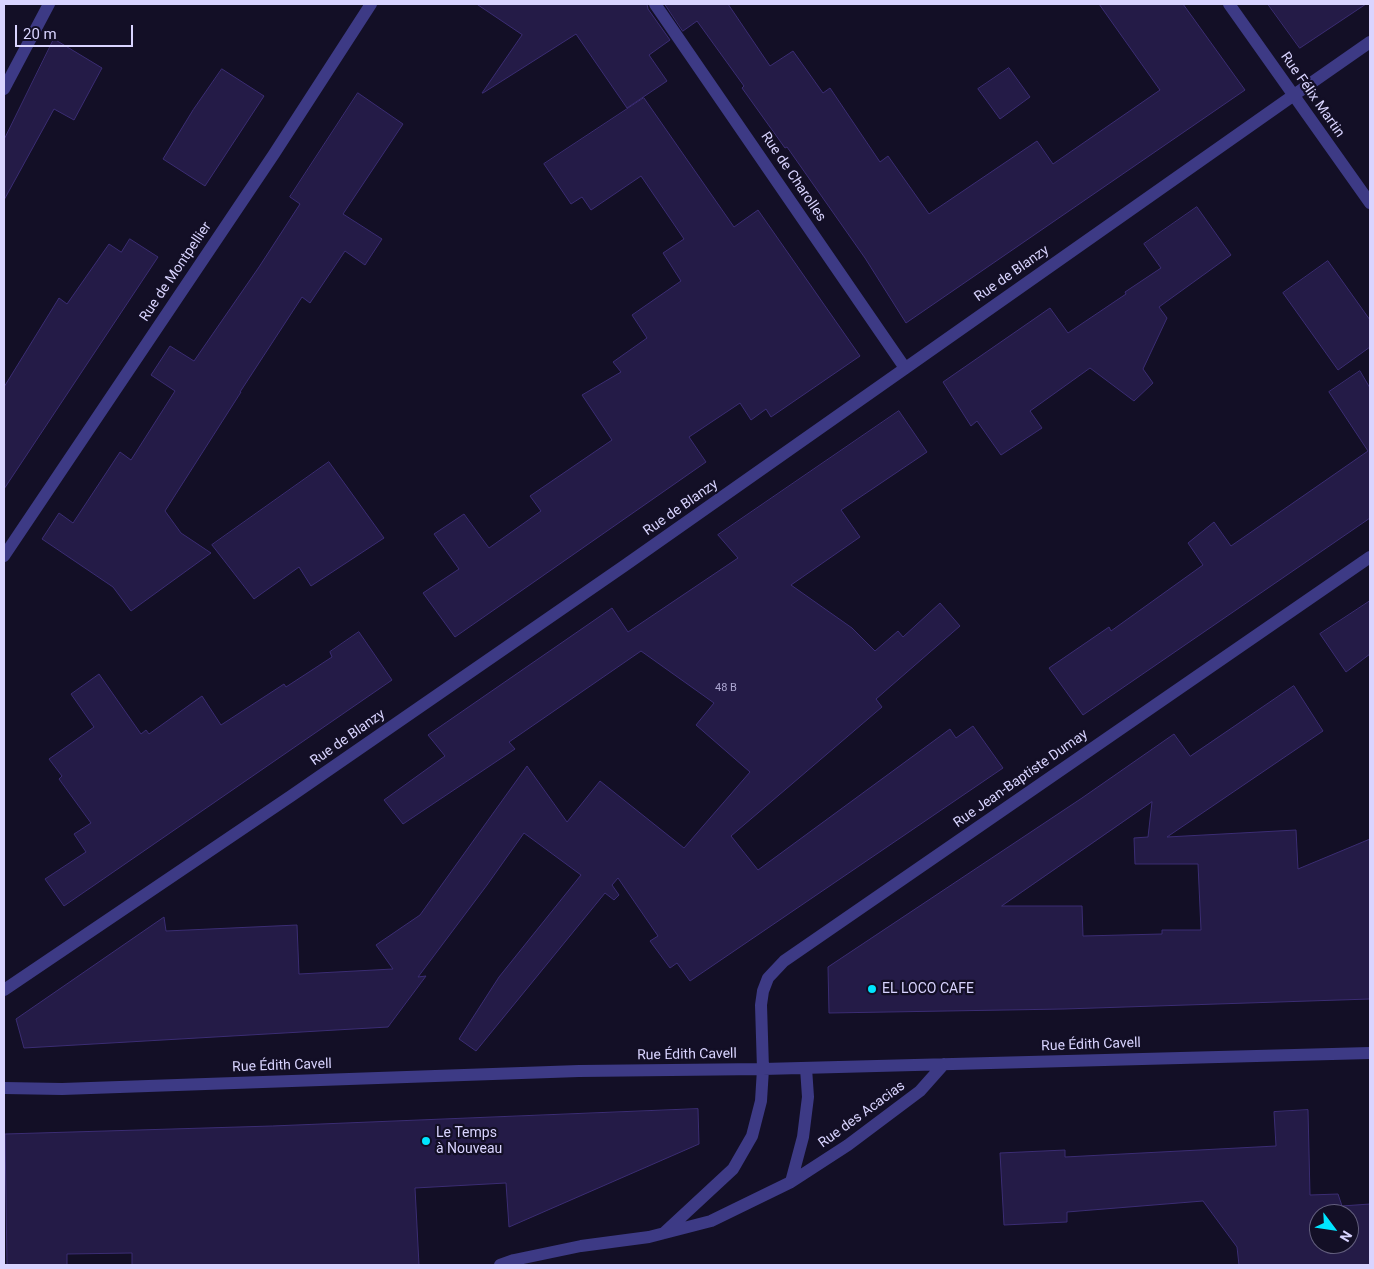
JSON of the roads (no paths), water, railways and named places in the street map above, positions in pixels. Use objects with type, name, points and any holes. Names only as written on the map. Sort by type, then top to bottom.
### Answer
[{"type":"street","points":[[4,89],[49,4]]},
{"type":"street","name":"Rue de Montpellier","points":[[4,556],[274,154],[371,4]]},
{"type":"street","name":"Rue de Charolles","points":[[655,4],[905,368]]},
{"type":"street","name":"Rue Félix Martin","points":[[1229,4],[1370,203]]},
{"type":"street","name":"Rue de Blanzy","points":[[4,990],[584,594],[1370,42]]},
{"type":"street","name":"Rue Jean-Baptiste Dumay","points":[[762,1069],[761,1005],[763,991],[768,978],[784,961],[1370,557]]},
{"type":"street","name":"Rue Édith Cavell","points":[[4,1088],[62,1089],[579,1071],[806,1068],[1370,1053]]},
{"type":"street","name":"Rue des Acacias","points":[[500,1265],[514,1260],[581,1246],[649,1237],[711,1221],[790,1182],[848,1145],[920,1091],[944,1064]]},
{"type":"street","name":"Rue des Acacias","points":[[790,1182],[803,1136],[808,1097],[806,1068]]},
{"type":"street","points":[[664,1233],[733,1169],[752,1136],[761,1101],[762,1069]]},
{"type":"place","name":"EL LOCO CAFE","points":[[872,989]]},
{"type":"place","name":"Le Temps à Nouveau","points":[[426,1141]]}]
